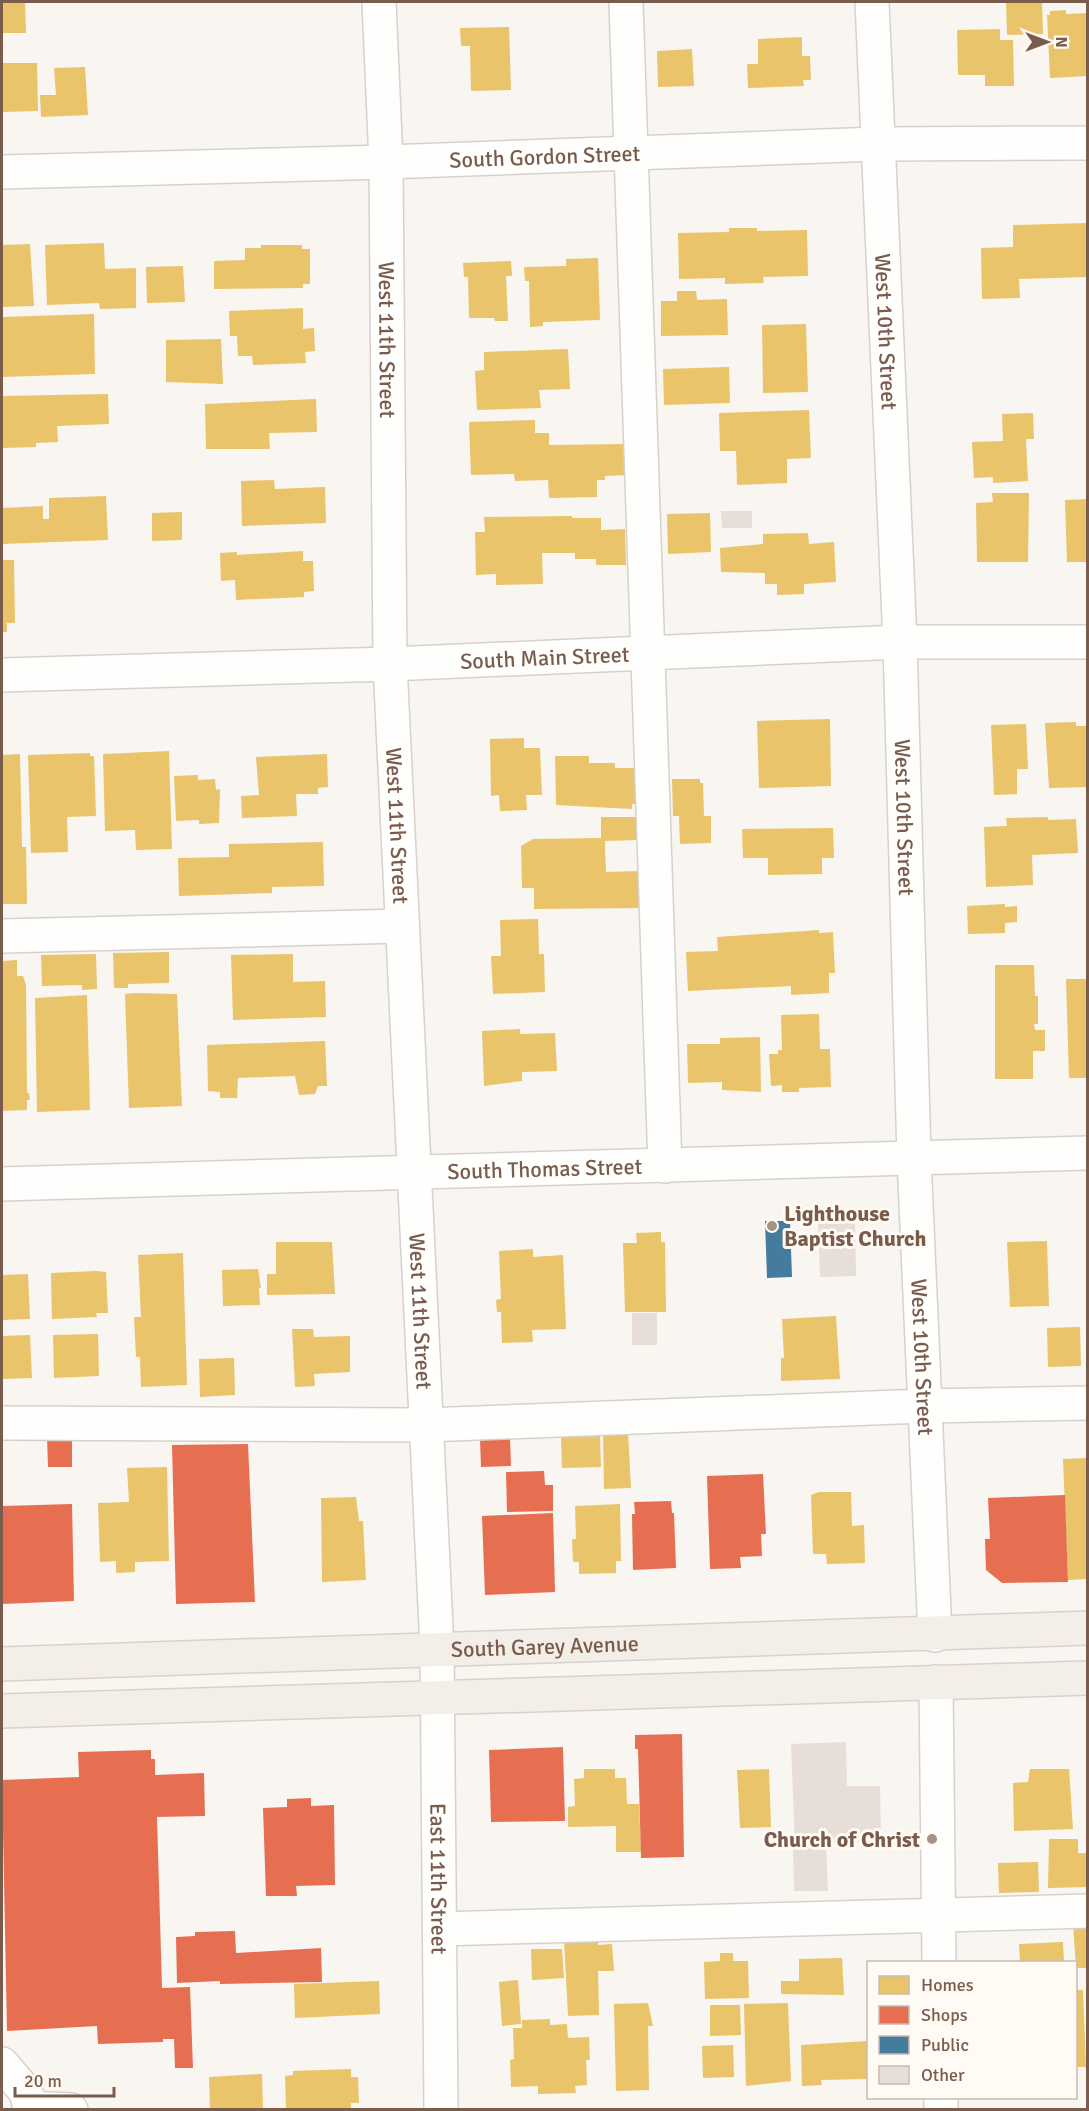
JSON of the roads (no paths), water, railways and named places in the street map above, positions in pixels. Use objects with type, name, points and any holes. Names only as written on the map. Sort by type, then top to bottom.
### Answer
[{"type":"main road","name":"South Garey Avenue","points":[[2,1664],[437,1648],[935,1635],[1088,1628]]},
{"type":"main road","name":"South Garey Avenue","points":[[2,1711],[1088,1678]]},
{"type":"street","name":"West 11th Street","points":[[379,2],[386,162],[390,664],[437,1648]]},
{"type":"street","points":[[626,2],[665,1166]]},
{"type":"street","name":"West 10th Street","points":[[872,2],[900,642],[914,1158],[935,1635]]},
{"type":"street","name":"South Gordon Street","points":[[2,172],[386,162],[877,144],[1088,143]]},
{"type":"street","name":"South Main Street","points":[[2,675],[390,664],[900,642],[1088,642]]},
{"type":"street","points":[[2,936],[402,926]]},
{"type":"street","name":"South Thomas Street","points":[[2,1185],[1088,1153]]},
{"type":"street","points":[[2,1423],[426,1425],[924,1406],[1088,1403]]},
{"type":"street","name":"East 11th Street","points":[[437,1648],[441,2109]]},
{"type":"street","points":[[936,1682],[939,1961]]},
{"type":"street","points":[[440,1929],[1088,1911]]},
{"type":"street","points":[[2,2064],[26,2092],[30,2108],[71,2109]]},
{"type":"place","name":"Lighthouse Baptist Church","points":[[772,1226]]},
{"type":"place","name":"Church of Christ","points":[[932,1839]]}]
